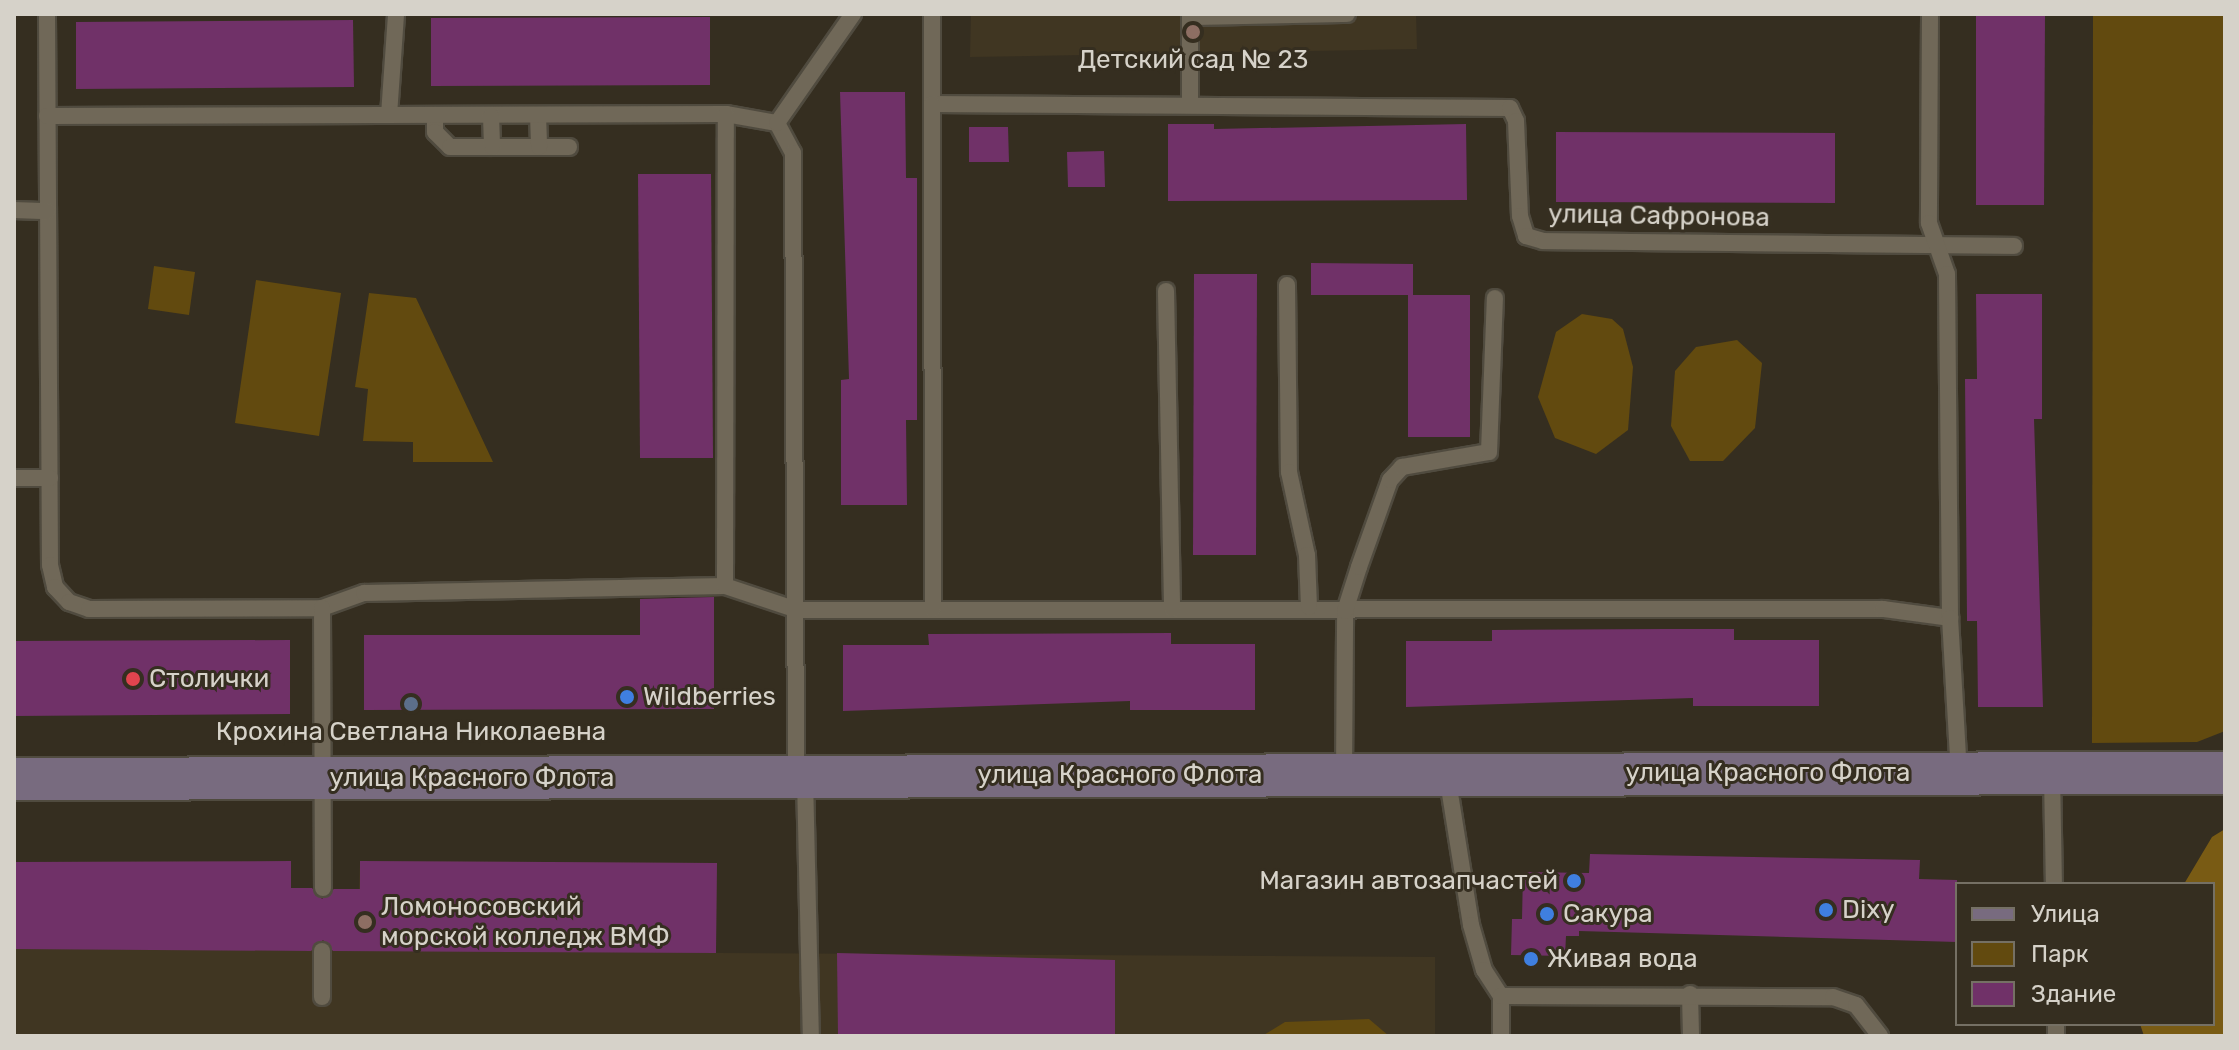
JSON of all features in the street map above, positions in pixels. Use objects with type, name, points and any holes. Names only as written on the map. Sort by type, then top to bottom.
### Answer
[{"type":"main road","name":"улица Красного Флота","points":[[14,779],[2225,773]]},
{"type":"lane","points":[[47,14],[50,565],[55,587],[69,602],[89,609],[322,608],[364,593],[725,586],[797,610],[1309,607],[1345,611],[1883,609],[1950,618]]},
{"type":"lane","points":[[389,115],[396,14]]},
{"type":"lane","points":[[777,123],[853,14]]},
{"type":"lane","points":[[932,14],[933,609]]},
{"type":"lane","points":[[1190,103],[1190,16],[1347,14]]},
{"type":"lane","points":[[1930,14],[1929,223],[1947,274],[1950,618],[1959,773]]},
{"type":"lane","name":"улица Сафронова","points":[[932,104],[1190,103],[1510,108],[1516,121],[1520,216],[1526,236],[1543,241],[1818,242],[1937,249],[2014,246]]},
{"type":"lane","points":[[47,116],[726,114],[777,123]]},
{"type":"lane","points":[[725,586],[726,114]]},
{"type":"lane","points":[[435,115],[440,142],[492,147],[569,147]]},
{"type":"lane","points":[[538,115],[539,147]]},
{"type":"lane","points":[[491,116],[492,147]]},
{"type":"lane","points":[[777,123],[793,153],[797,610],[811,1036]]},
{"type":"lane","points":[[14,210],[48,211]]},
{"type":"lane","points":[[1287,285],[1289,472],[1307,555],[1309,607]]},
{"type":"lane","points":[[1166,291],[1172,609]]},
{"type":"lane","points":[[1344,774],[1345,611],[1390,480],[1402,467],[1489,452],[1495,298]]},
{"type":"lane","points":[[14,478],[50,478]]},
{"type":"lane","points":[[322,608],[326,779],[323,888]]},
{"type":"lane","points":[[2052,773],[2054,882]]},
{"type":"lane","points":[[1447,774],[1449,815],[1471,925],[1484,970],[1501,996],[1501,1036]]},
{"type":"lane","points":[[322,951],[322,997]]},
{"type":"lane","points":[[1501,996],[1690,994],[1833,997],[1856,1005],[1880,1036]]},
{"type":"lane","points":[[1690,994],[1691,1036]]},
{"type":"shaded area","name":"Детский сад № 23","points":[[971,14],[1416,14],[1417,49],[970,57]]},
{"type":"shaded area","points":[[2225,829],[2225,1036],[2144,1036],[2141,1026],[2215,1026],[2215,882],[2185,882],[2212,837]]},
{"type":"shaded area","name":"Ломоносовский морской колледж ВМФ","points":[[291,861],[291,889],[359,889],[360,861],[717,863],[716,953],[1435,957],[1435,1036],[14,1036],[14,862]]},
{"type":"green space","points":[[2093,14],[2225,14],[2225,731],[2197,742],[2092,743]]},
{"type":"green space","points":[[154,266],[195,272],[189,315],[148,309]]},
{"type":"green space","points":[[256,280],[341,293],[319,436],[235,423]]},
{"type":"green space","points":[[369,293],[416,298],[493,462],[413,462],[413,442],[363,441],[368,389],[355,387]]},
{"type":"green space","points":[[1582,314],[1612,319],[1623,329],[1633,367],[1628,430],[1596,454],[1555,438],[1538,397],[1556,332]]},
{"type":"green space","points":[[1737,340],[1762,363],[1755,428],[1723,461],[1690,461],[1671,426],[1675,371],[1696,347]]},
{"type":"green space","points":[[1369,1019],[1389,1036],[1262,1036],[1285,1022]]},
{"type":"building","points":[[1976,14],[2045,14],[2044,205],[1976,205]]},
{"type":"building","points":[[710,17],[710,85],[431,86],[431,18]]},
{"type":"building","points":[[353,20],[354,87],[76,89],[76,22]]},
{"type":"building","points":[[840,92],[905,92],[906,178],[917,178],[917,420],[906,420],[907,505],[841,505],[841,380],[849,379]]},
{"type":"building","points":[[1168,124],[1214,124],[1214,129],[1466,124],[1467,200],[1168,201]]},
{"type":"building","points":[[969,127],[1008,127],[1009,162],[969,162]]},
{"type":"building","points":[[1556,132],[1835,133],[1835,203],[1556,202]]},
{"type":"building","points":[[1104,151],[1105,187],[1068,187],[1067,152]]},
{"type":"building","points":[[638,174],[711,174],[713,458],[640,458]]},
{"type":"building","points":[[1311,263],[1413,264],[1413,295],[1470,295],[1470,437],[1408,437],[1408,295],[1311,295]]},
{"type":"building","points":[[1194,274],[1257,274],[1256,555],[1193,555]]},
{"type":"building","points":[[1976,294],[2042,294],[2042,419],[2034,419],[2043,707],[1978,707],[1977,621],[1967,621],[1965,379],[1977,379]]},
{"type":"building","points":[[714,597],[714,709],[364,710],[364,635],[640,635],[640,599]]},
{"type":"building","points":[[1734,629],[1734,640],[1819,640],[1819,706],[1693,706],[1693,698],[1406,707],[1406,641],[1492,641],[1492,630]]},
{"type":"building","points":[[1171,633],[1171,644],[1255,644],[1255,710],[1130,710],[1130,701],[843,711],[843,645],[929,645],[928,634]]},
{"type":"building","points":[[290,640],[290,714],[14,716],[14,641]]},
{"type":"building","points":[[1590,854],[1920,860],[1919,879],[1957,880],[1955,942],[1579,931],[1579,936],[1566,936],[1565,956],[1511,955],[1512,919],[1522,919],[1523,872],[1589,873]]},
{"type":"building","points":[[291,861],[291,888],[312,888],[322,899],[334,889],[360,889],[360,861],[717,863],[716,953],[333,951],[323,940],[311,951],[14,949],[14,862]]},
{"type":"building","points":[[837,953],[1115,960],[1115,1036],[838,1036]]},
{"type":"place","name":"Детский сад № 23","points":[[1193,32]]},
{"type":"place","name":"Столички","points":[[133,679]]},
{"type":"place","name":"Wildberries","points":[[627,697]]},
{"type":"place","name":"Крохина Светлана Николаевна","points":[[411,704]]},
{"type":"place","name":"Магазин автозапчастей","points":[[1574,881]]},
{"type":"place","name":"Dixy","points":[[1826,910]]},
{"type":"place","name":"Сакура","points":[[1547,914]]},
{"type":"place","name":"Ломоносовский морской колледж ВМФ","points":[[365,922]]},
{"type":"place","name":"Живая вода","points":[[1531,959]]}]
